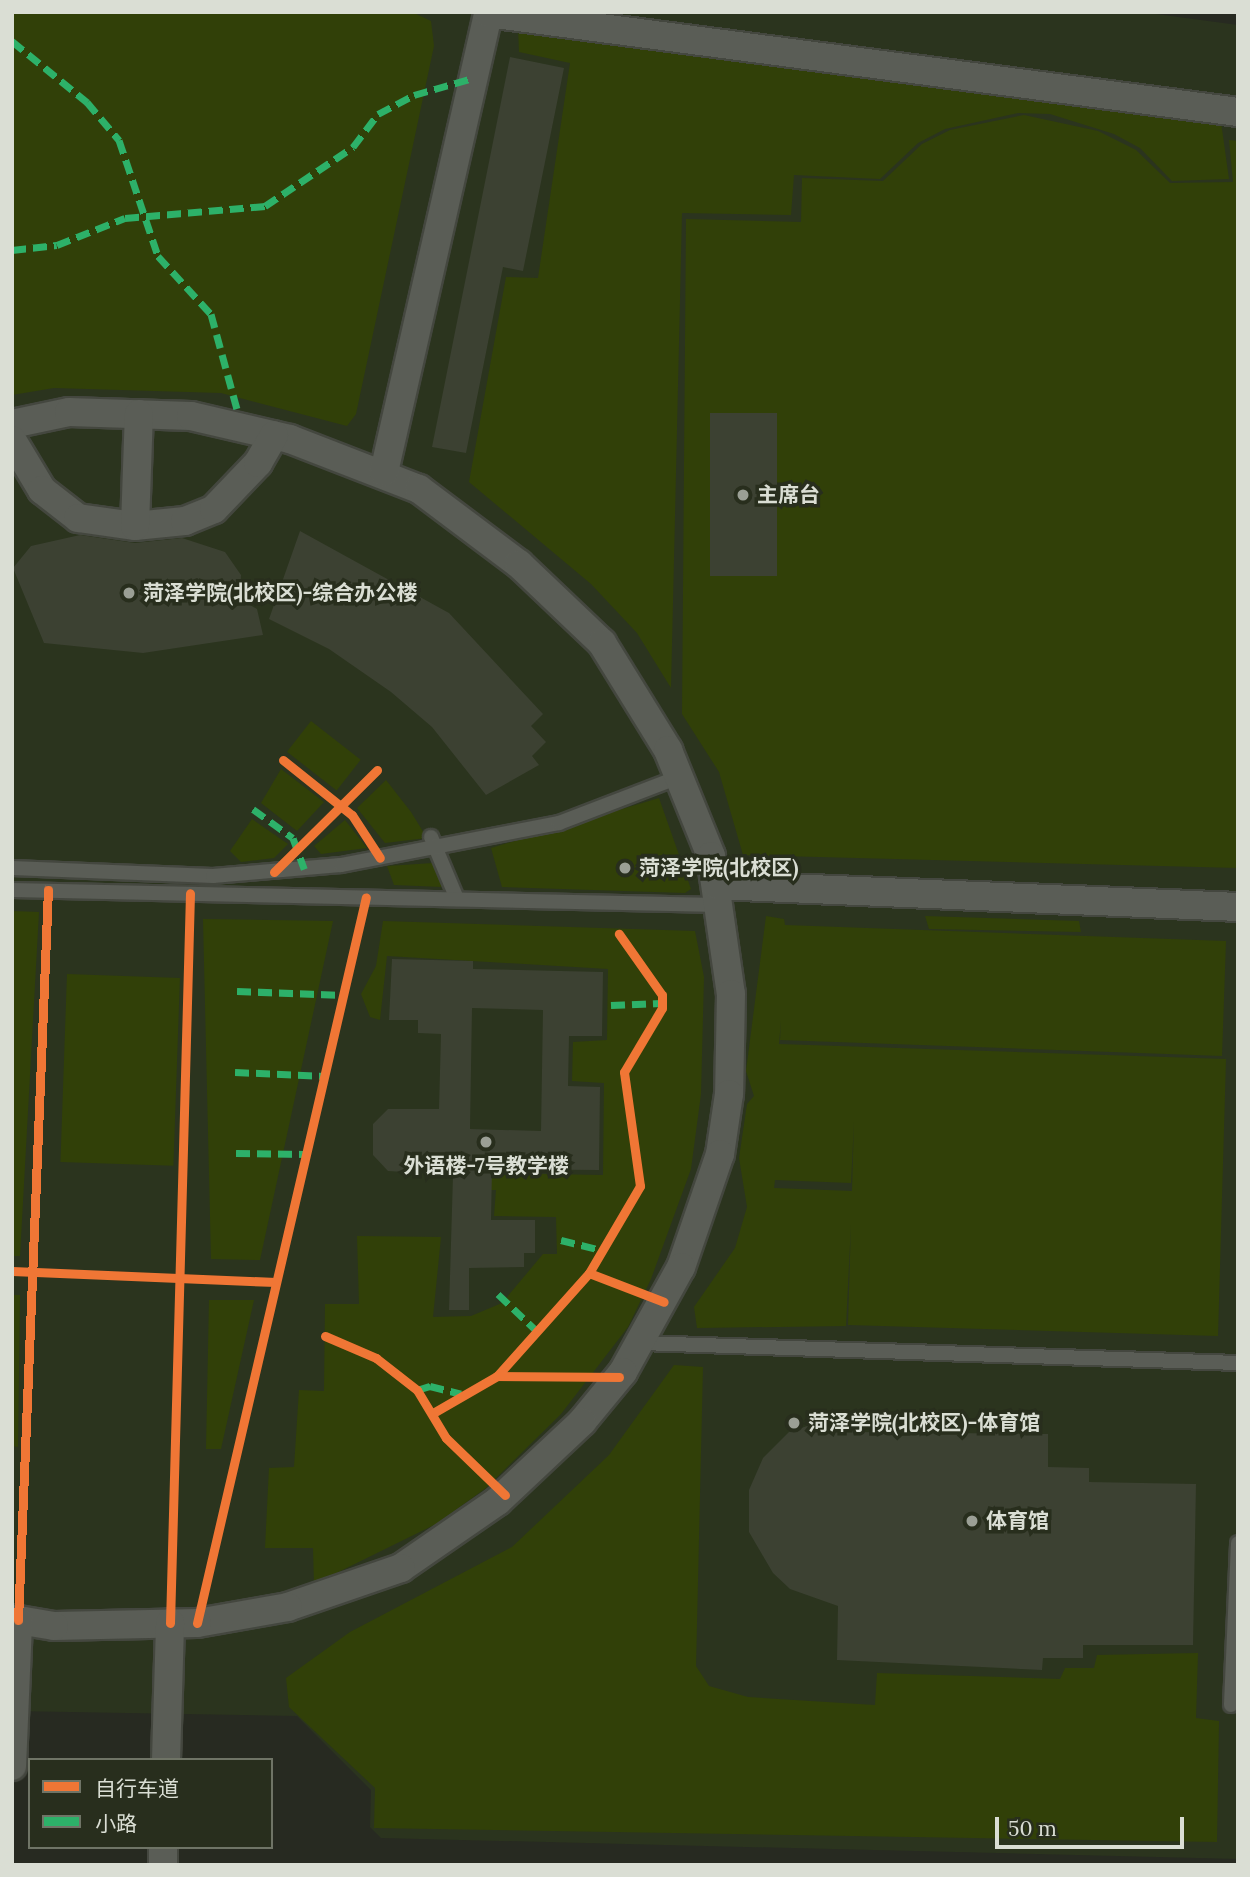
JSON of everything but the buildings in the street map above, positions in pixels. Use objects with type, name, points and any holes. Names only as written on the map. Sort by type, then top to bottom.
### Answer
[{"type":"street","points":[[384,472],[487,12],[1238,112]]},
{"type":"street","points":[[12,424],[69,412],[191,416],[274,435],[384,472],[419,489],[519,564],[602,643],[679,778],[718,895],[731,994],[729,1094],[720,1154],[681,1267],[641,1343],[597,1404],[498,1501],[401,1568],[288,1607],[170,1623],[15,1629],[12,1766]]},
{"type":"street","points":[[135,526],[139,414]]},
{"type":"street","points":[[12,440],[42,490],[78,518],[135,526],[185,521],[214,509],[258,463],[274,435]]},
{"type":"street","points":[[718,895],[1238,907]]},
{"type":"street","points":[[166,1758],[170,1623]]},
{"type":"lane","points":[[12,869],[213,876],[341,865],[434,843],[559,823],[679,778]]},
{"type":"lane","points":[[434,843],[457,899]]},
{"type":"lane","points":[[12,890],[457,899],[718,895]]},
{"type":"lane","points":[[641,1343],[1238,1363]]},
{"type":"lane","points":[[1231,1705],[1238,1543]]},
{"type":"shaded area","name":"菏泽学院(北校区)","points":[[12,12],[1141,12],[1238,25],[1238,1859],[381,1838],[370,1827],[371,1790],[297,1716],[12,1711]]},
{"type":"green space","points":[[12,12],[412,12],[431,21],[434,46],[356,414],[347,426],[221,393],[54,388],[12,395]]},
{"type":"green space","points":[[518,26],[1221,122],[1229,179],[1172,181],[1140,148],[1114,134],[1050,114],[1018,113],[945,129],[918,143],[880,179],[794,175],[791,215],[682,213],[671,688],[637,633],[591,584],[469,482],[506,277],[538,278],[570,63],[519,52]]},
{"type":"green space","points":[[1024,115],[1098,131],[1136,150],[1170,183],[1233,182],[1229,140],[1238,141],[1238,868],[743,855],[719,772],[682,714],[686,219],[801,222],[802,178],[883,181],[922,144],[950,130]]},
{"type":"green space","points":[[311,721],[361,760],[337,791],[287,752]]},
{"type":"green space","points":[[281,769],[324,802],[297,831],[261,803]]},
{"type":"green space","points":[[386,780],[427,838],[385,843],[357,808]]},
{"type":"green space","points":[[659,798],[691,889],[685,893],[502,887],[491,848]]},
{"type":"green space","points":[[252,819],[288,844],[274,858],[241,862],[230,851]]},
{"type":"green space","points":[[345,820],[367,848],[321,854],[314,846]]},
{"type":"green space","points":[[433,863],[443,887],[394,885],[387,866]]},
{"type":"green space","points":[[12,911],[39,912],[20,1256],[12,1256]]},
{"type":"green space","points":[[766,916],[784,919],[785,925],[1226,941],[1222,1056],[780,1040],[781,1020],[779,1044],[1226,1059],[1218,1336],[848,1325],[851,1224],[846,1326],[697,1328],[694,1307],[735,1248],[747,1207],[739,1158],[747,1104],[754,1096],[746,1071]],"holes":[[[854,1121],[852,1191],[774,1188],[775,1180],[851,1183]]]},
{"type":"green space","points":[[925,916],[1079,921],[1081,932],[929,929]]},
{"type":"green space","points":[[203,919],[333,921],[260,1260],[211,1259]]},
{"type":"green space","points":[[383,921],[695,931],[704,977],[701,1094],[691,1169],[651,1279],[628,1327],[561,1414],[486,1488],[436,1524],[314,1584],[313,1548],[265,1548],[269,1468],[294,1467],[299,1390],[324,1391],[325,1304],[359,1304],[357,1236],[441,1237],[433,1317],[471,1316],[502,1303],[543,1254],[557,1254],[556,1217],[494,1216],[496,1190],[472,1190],[472,1173],[603,1175],[604,1083],[572,1081],[573,1042],[607,1040],[608,969],[387,956],[380,1020],[370,1017],[361,994],[376,966]]},
{"type":"green space","points":[[67,974],[180,978],[173,1166],[60,1162]]},
{"type":"green space","points":[[12,1295],[20,1295],[18,1447],[12,1446]]},
{"type":"green space","points":[[209,1300],[254,1300],[221,1449],[206,1449]]},
{"type":"green space","points":[[674,1365],[703,1367],[696,1666],[709,1686],[748,1697],[875,1705],[877,1673],[1060,1679],[1065,1668],[1094,1668],[1097,1655],[1198,1653],[1196,1718],[1219,1721],[1217,1842],[374,1828],[375,1788],[289,1707],[286,1678],[350,1632],[512,1547],[609,1455]]},
{"type":"marked path","points":[[12,41],[87,102],[119,140],[158,256],[211,314],[237,409]]},
{"type":"marked path","points":[[12,250],[57,245],[125,218],[265,206],[353,147],[378,114],[414,95],[473,78]]},
{"type":"marked path","points":[[253,809],[293,838],[304,869]]},
{"type":"marked path","points":[[237,991],[344,995]]},
{"type":"marked path","points":[[611,1005],[662,1003]]},
{"type":"marked path","points":[[235,1072],[325,1076]]},
{"type":"marked path","points":[[236,1153],[306,1154]]},
{"type":"marked path","points":[[561,1240],[601,1250]]},
{"type":"marked path","points":[[498,1294],[537,1331]]},
{"type":"marked path","points":[[417,1390],[430,1386],[461,1394]]},
{"type":"cycle path","points":[[283,760],[352,815],[380,858]]},
{"type":"cycle path","points":[[274,872],[377,770]]},
{"type":"cycle path","points":[[18,1620],[48,890]]},
{"type":"cycle path","points":[[170,1623],[190,893]]},
{"type":"cycle path","points":[[197,1623],[366,897]]},
{"type":"cycle path","points":[[589,1273],[640,1186],[624,1072],[662,1008],[662,995],[619,934]]},
{"type":"cycle path","points":[[12,1271],[276,1282]]},
{"type":"cycle path","points":[[497,1376],[589,1273],[664,1302]]},
{"type":"cycle path","points":[[325,1336],[376,1358],[417,1390],[446,1438],[505,1495]]},
{"type":"cycle path","points":[[433,1413],[497,1376],[619,1377]]},
{"type":"place","name":"主席台","points":[[743,495]]},
{"type":"place","name":"菏泽学院(北校区)-综合办公楼","points":[[129,593]]},
{"type":"place","name":"菏泽学院(北校区)","points":[[625,868]]},
{"type":"place","name":"外语楼-7号教学楼","points":[[486,1142]]},
{"type":"place","name":"菏泽学院(北校区)-体育馆","points":[[794,1423]]},
{"type":"place","name":"体育馆","points":[[972,1521]]}]
